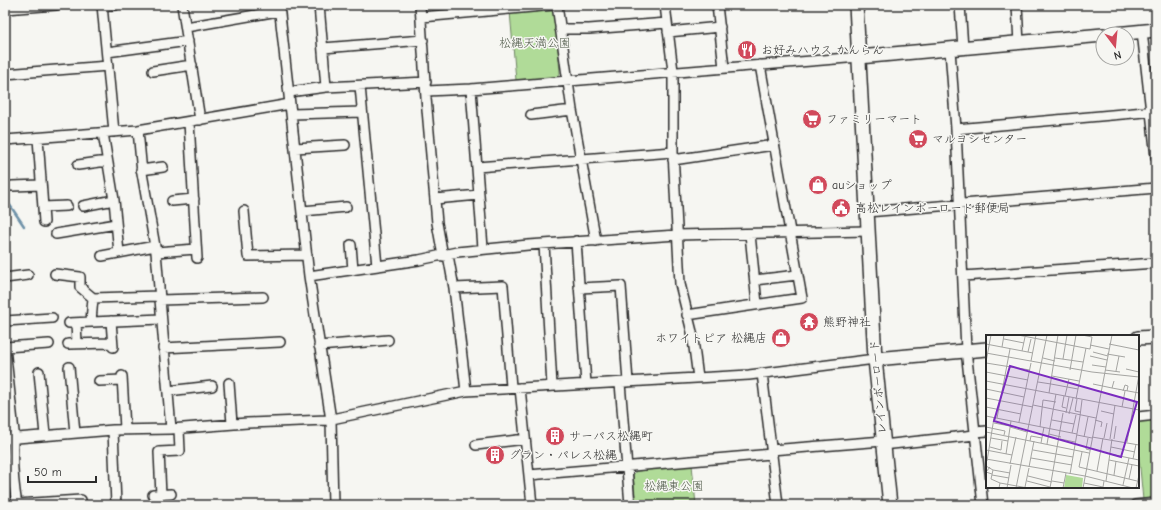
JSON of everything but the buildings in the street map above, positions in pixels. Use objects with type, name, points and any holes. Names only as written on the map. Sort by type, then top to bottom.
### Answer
[{"type":"street","points":[[5,9],[56,5]]},
{"type":"street","points":[[114,132],[102,6],[115,5]]},
{"type":"street","points":[[182,5],[200,120]]},
{"type":"street","points":[[319,5],[326,87]]},
{"type":"street","points":[[420,5],[437,223],[454,288],[466,391]]},
{"type":"street","points":[[422,17],[554,5]]},
{"type":"street","points":[[557,5],[572,110],[596,241]]},
{"type":"street","points":[[665,5],[673,71],[673,156],[680,284],[692,332],[698,378]]},
{"type":"street","points":[[717,5],[724,68]]},
{"type":"street","name":"レインボーロード","points":[[856,5],[875,360],[890,505]]},
{"type":"street","points":[[960,5],[963,48]]},
{"type":"street","points":[[1017,5],[1019,44]]},
{"type":"street","points":[[186,27],[278,8],[292,114],[309,276],[331,420],[333,505]]},
{"type":"street","points":[[560,29],[720,28]]},
{"type":"street","points":[[1135,32],[1156,30]]},
{"type":"street","points":[[1142,31],[1152,84],[1156,157]]},
{"type":"street","points":[[289,92],[326,87],[360,86],[426,86],[471,89],[673,71],[950,50],[1095,36]]},
{"type":"street","points":[[323,48],[423,40]]},
{"type":"street","points":[[107,52],[188,41]]},
{"type":"street","points":[[950,50],[956,129],[958,205],[964,276],[966,350],[984,505]]},
{"type":"street","points":[[153,71],[192,65]]},
{"type":"street","points":[[687,315],[802,298],[760,65]]},
{"type":"street","points":[[5,74],[108,66]]},
{"type":"street","points":[[360,86],[376,266]]},
{"type":"street","points":[[471,89],[483,248]]},
{"type":"street","points":[[5,140],[138,130],[290,104]]},
{"type":"street","points":[[531,115],[572,110]]},
{"type":"street","points":[[956,129],[1153,111]]},
{"type":"street","points":[[292,114],[362,112]]},
{"type":"street","points":[[102,256],[156,249],[197,254],[189,122]]},
{"type":"street","points":[[138,130],[141,170],[156,249],[163,348],[168,391],[180,451],[159,452],[162,495]]},
{"type":"street","points":[[103,133],[114,200],[119,253]]},
{"type":"street","points":[[38,138],[44,222]]},
{"type":"street","points":[[295,148],[346,145]]},
{"type":"street","points":[[477,167],[673,156],[774,145]]},
{"type":"street","points":[[78,165],[107,161]]},
{"type":"street","points":[[141,170],[163,167]]},
{"type":"street","points":[[12,186],[41,185]]},
{"type":"street","points":[[867,212],[1156,188]]},
{"type":"street","points":[[435,199],[480,195]]},
{"type":"street","points":[[172,201],[194,199]]},
{"type":"street","points":[[83,206],[114,200]]},
{"type":"street","points":[[43,207],[67,206]]},
{"type":"street","points":[[302,211],[346,207]]},
{"type":"street","points":[[244,211],[248,256],[307,255]]},
{"type":"street","points":[[56,234],[116,224]]},
{"type":"street","points":[[309,276],[446,256],[483,248],[677,236],[868,231]]},
{"type":"street","points":[[750,234],[757,304]]},
{"type":"street","points":[[576,242],[578,288],[586,384]]},
{"type":"street","points":[[544,244],[552,386]]},
{"type":"street","points":[[351,245],[353,270]]},
{"type":"street","points":[[964,276],[1156,263]]},
{"type":"street","points":[[55,274],[80,277],[80,287],[93,298],[263,297]]},
{"type":"street","points":[[5,278],[28,275]]},
{"type":"street","points":[[755,280],[797,275]]},
{"type":"street","points":[[454,288],[502,286],[515,387],[525,439],[532,505]]},
{"type":"street","points":[[578,288],[621,286],[627,467],[630,505]]},
{"type":"street","points":[[91,321],[93,298]]},
{"type":"street","points":[[5,321],[52,318]]},
{"type":"street","points":[[111,321],[113,346],[72,343],[72,323],[91,321],[161,319]]},
{"type":"street","points":[[1139,338],[1156,337]]},
{"type":"street","points":[[319,346],[388,340]]},
{"type":"street","points":[[163,348],[280,342]]},
{"type":"street","points":[[49,344],[5,349],[9,439],[17,505],[81,500]]},
{"type":"street","points":[[9,439],[125,429],[175,429],[232,424],[331,420],[466,391],[762,373],[986,349]]},
{"type":"street","points":[[69,367],[75,433]]},
{"type":"street","points":[[39,372],[45,435]]},
{"type":"street","points":[[762,373],[778,505]]},
{"type":"street","points":[[99,381],[122,378],[125,429]]},
{"type":"street","points":[[229,383],[232,424]]},
{"type":"street","points":[[168,391],[212,386]]},
{"type":"street","points":[[1139,417],[1156,415]]},
{"type":"street","points":[[113,430],[116,505]]},
{"type":"street","points":[[529,475],[883,443],[975,434],[986,431]]},
{"type":"street","points":[[476,445],[525,439]]},
{"type":"street","points":[[1135,505],[1156,503]]},
{"type":"green space","name":"松縄天満公園","points":[[551,10],[555,12],[560,73],[558,77],[516,80],[510,12]]},
{"type":"green space","points":[[1156,419],[1156,498],[1143,500],[1139,458],[1139,421]]},
{"type":"green space","name":"松縄東公園","points":[[692,465],[696,505],[636,505],[633,475],[636,471]]},
{"type":"waterway","points":[[5,198],[24,226]]},
{"type":"place","name":"お好みハウス かんらん","points":[[747,50]]},
{"type":"place","name":"ファミリーマート","points":[[812,119]]},
{"type":"place","name":"マルヨシセンター","points":[[918,139]]},
{"type":"place","name":"auショップ","points":[[818,185]]},
{"type":"place","name":"高松レインボーロード郵便局","points":[[841,208]]},
{"type":"place","name":"熊野神社","points":[[809,322]]},
{"type":"place","name":"ホワイトピア 松縄店","points":[[781,338]]},
{"type":"place","name":"サーパス松縄町","points":[[555,436]]},
{"type":"place","name":"グラン・パレス松縄","points":[[495,455]]}]
